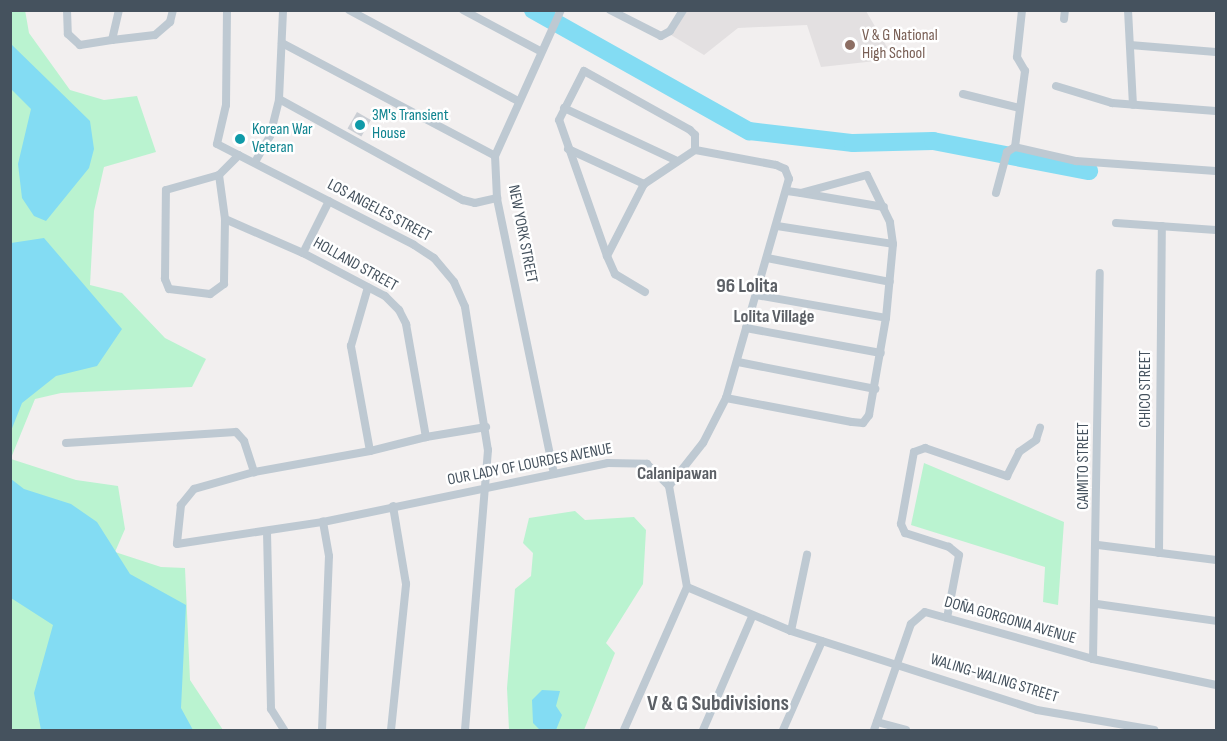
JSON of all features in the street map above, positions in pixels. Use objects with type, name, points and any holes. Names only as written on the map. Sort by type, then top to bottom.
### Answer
[{"type":"street","points":[[68,10],[73,41],[80,45],[155,35],[170,22],[173,10]]},
{"type":"street","points":[[112,40],[119,10]]},
{"type":"street","name":"LOS ANGELES STREET","points":[[227,10],[225,116],[216,140],[239,155],[414,244],[434,258],[454,282],[465,307],[486,428],[488,489],[465,730]]},
{"type":"street","points":[[255,162],[270,136],[279,99],[283,10]]},
{"type":"street","points":[[349,10],[519,100]]},
{"type":"street","points":[[463,10],[540,51]]},
{"type":"street","points":[[610,10],[621,13],[665,36],[683,10]]},
{"type":"street","points":[[1015,147],[1025,71],[1017,57],[1022,10]]},
{"type":"street","points":[[1128,10],[1132,105]]},
{"type":"street","name":"NEW YORK STREET","points":[[554,474],[497,198],[495,156],[540,51],[557,18]]},
{"type":"street","points":[[282,43],[495,156]]},
{"type":"street","points":[[1130,45],[1216,52]]},
{"type":"street","points":[[645,292],[615,274],[559,120],[578,76],[584,71],[591,73],[690,130],[695,135],[695,150]]},
{"type":"street","points":[[1056,86],[1132,105],[1216,111]]},
{"type":"street","points":[[963,94],[1019,108]]},
{"type":"street","points":[[279,99],[463,200],[475,203],[497,198]]},
{"type":"street","points":[[564,108],[675,160]]},
{"type":"street","points":[[996,193],[1007,152],[1015,147],[1076,161],[1216,171]]},
{"type":"street","points":[[568,149],[644,183]]},
{"type":"street","points":[[608,256],[644,183],[675,160],[695,150],[776,165],[785,169],[787,191],[726,398],[703,443],[669,486],[687,587],[624,730]]},
{"type":"street","points":[[219,175],[225,219],[224,284],[219,291],[169,289],[165,279],[165,190],[219,175],[239,155]]},
{"type":"street","points":[[726,398],[863,423],[875,388],[890,282],[893,244],[884,207],[867,175],[801,193]]},
{"type":"street","points":[[787,191],[884,207]]},
{"type":"street","points":[[303,253],[329,201]]},
{"type":"street","name":"HOLLAND STREET","points":[[225,219],[303,253],[394,302],[406,324],[426,437]]},
{"type":"street","points":[[1116,223],[1216,230]]},
{"type":"street","points":[[777,226],[893,244]]},
{"type":"street","name":"CHICO STREET","points":[[1159,553],[1162,226]]},
{"type":"street","points":[[768,258],[890,282]]},
{"type":"street","name":"CAIMITO STREET","points":[[1093,659],[1097,604],[1100,273]]},
{"type":"street","points":[[368,287],[351,346],[370,451]]},
{"type":"street","points":[[756,295],[886,318]]},
{"type":"street","points":[[747,328],[881,353]]},
{"type":"street","points":[[738,362],[875,388]]},
{"type":"street","points":[[66,443],[236,432],[244,441],[254,472],[370,451],[426,437],[486,428]]},
{"type":"street","points":[[947,618],[958,555],[949,548],[905,533],[901,524],[914,452],[925,448],[1007,476],[1019,452],[1036,440],[1040,428]]},
{"type":"street","name":"OUR LADY OF LOURDES AVENUE","points":[[254,472],[189,493],[180,505],[177,545],[323,522],[554,474],[637,461],[653,469],[669,486]]},
{"type":"street","points":[[391,730],[406,584],[393,506]]},
{"type":"street","points":[[322,730],[329,556],[323,522]]},
{"type":"street","points":[[267,532],[271,709],[284,730]]},
{"type":"street","points":[[1098,545],[1216,560]]},
{"type":"street","points":[[791,631],[807,555]]},
{"type":"street","name":"WALING-WALING STREET","points":[[687,587],[791,631],[1037,710],[1154,730]]},
{"type":"street","points":[[1097,604],[1216,621]]},
{"type":"street","name":"DOÑA GORGONIA AVENUE","points":[[876,726],[915,617],[925,612],[1093,659],[1216,685]]},
{"type":"street","points":[[703,730],[752,616]]},
{"type":"street","points":[[783,730],[822,641]]},
{"type":"street","points":[[876,726],[906,730]]},
{"type":"shaded area","name":"V & G National High School","points":[[686,11],[866,11],[894,59],[821,67],[807,25],[738,28],[704,55],[671,35]]},
{"type":"green space","points":[[25,10],[29,33],[70,90],[104,100],[137,96],[156,152],[104,167],[94,211],[90,285],[122,293],[165,338],[206,359],[192,387],[61,393],[35,399],[11,458],[10,11]]},
{"type":"green space","points":[[11,459],[76,480],[118,486],[125,529],[115,552],[161,567],[185,568],[190,680],[223,730],[11,730]]},
{"type":"green space","points":[[924,463],[1064,522],[1058,605],[1043,602],[1045,567],[911,525]]},
{"type":"green space","points":[[575,511],[585,520],[634,517],[646,530],[643,584],[606,643],[615,653],[584,730],[509,730],[507,688],[515,589],[531,576],[533,553],[523,543],[529,518]]},
{"type":"water","points":[[11,44],[90,121],[94,149],[89,168],[46,221],[34,216],[22,198],[18,164],[31,109],[11,89]]},
{"type":"water","points":[[44,238],[122,329],[97,366],[56,376],[22,403],[11,431],[11,243]]},
{"type":"water","points":[[11,479],[24,489],[71,504],[97,522],[130,574],[186,605],[181,708],[193,730],[41,730],[34,693],[53,625],[11,598]]},
{"type":"water","points":[[542,690],[560,691],[556,706],[562,715],[556,730],[540,730],[533,723],[532,700]]},
{"type":"building","name":"3M's Transient House","points":[[357,112],[371,120],[361,136],[348,128]]},
{"type":"waterway","points":[[533,10],[749,131],[853,143],[933,141],[1089,171]]},
{"type":"place","name":"V & G National High School","points":[[850,45]]},
{"type":"place","name":"3M's Transient House","points":[[360,125]]},
{"type":"place","name":"Korean War Veteran","points":[[240,139]]},
{"type":"district","name":"96 Lolita","points":[[747,286]]},
{"type":"district","name":"Lolita Village","points":[[774,317]]},
{"type":"district","name":"Calanipawan","points":[[677,474]]},
{"type":"district","name":"V & G Subdivisions","points":[[718,704]]}]
